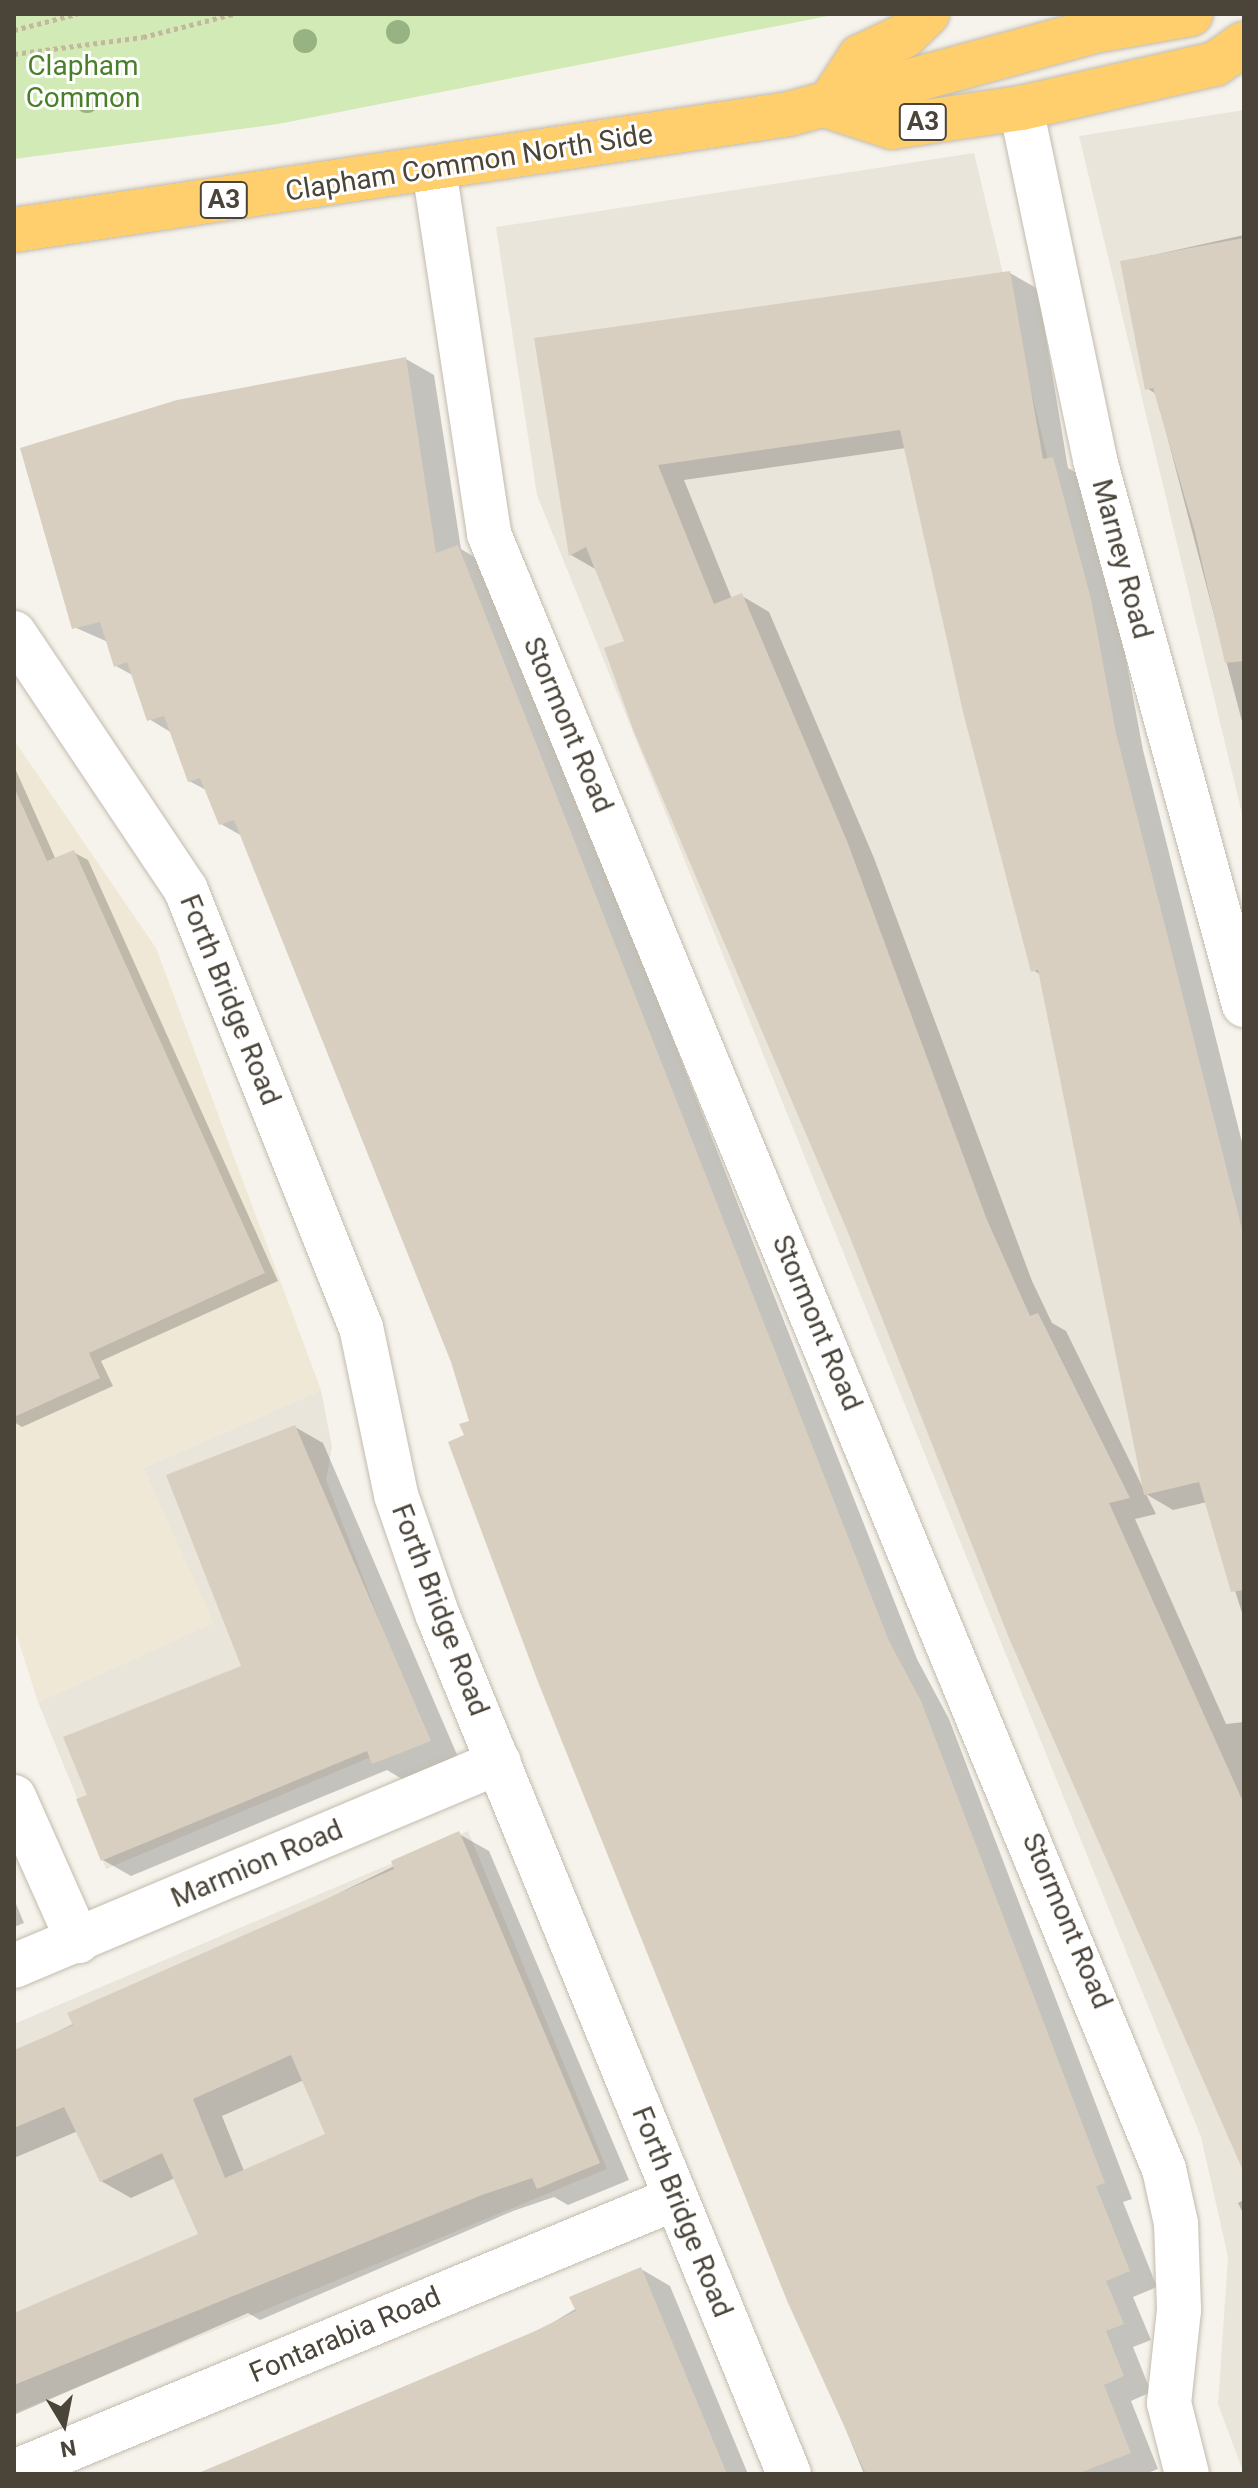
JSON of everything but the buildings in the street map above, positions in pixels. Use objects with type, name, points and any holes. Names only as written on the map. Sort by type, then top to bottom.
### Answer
[{"type":"highway","points":[[828,106],[860,57],[904,36],[927,14]]},
{"type":"highway","points":[[828,106],[1045,28],[1191,14]]},
{"type":"highway","points":[[1228,14],[1244,18]]},
{"type":"highway","points":[[1045,28],[1138,77]]},
{"type":"highway","name":"Clapham Common North Side","points":[[14,230],[434,169],[828,106],[892,127],[1021,108],[1093,96],[1138,77],[1215,64],[1244,44]]},
{"type":"street","name":"Marney Road","points":[[1021,108],[1095,460],[1244,1005]]},
{"type":"street","name":"Stormont Road","points":[[434,169],[489,534],[1164,2169],[1176,2223],[1179,2310],[1169,2403],[1187,2474]]},
{"type":"street","name":"Forth Bridge Road","points":[[14,633],[186,890],[361,1327],[405,1525],[789,2474]]},
{"type":"street","name":"Marmion Road","points":[[14,1966],[499,1762]]},
{"type":"street","points":[[14,1797],[78,1941]]},
{"type":"street","name":"Fontarabia Road","points":[[14,2472],[676,2198]]},
{"type":"path","points":[[14,30],[77,14]]},
{"type":"path","points":[[14,54],[143,37],[234,14]]},
{"type":"shaded area","points":[[1244,110],[1244,822],[1079,136]]},
{"type":"shaded area","points":[[974,153],[1244,1275],[1244,2474],[1218,2404],[1228,2257],[1201,2137],[537,495],[496,227]]},
{"type":"shaded area","points":[[14,740],[156,948],[321,1390],[143,1468],[214,1623],[38,1702],[14,1627]]},
{"type":"shaded area","points":[[321,1390],[332,1447],[326,1480],[423,1735],[106,1869],[38,1702],[213,1623],[143,1468]]},
{"type":"shaded area","points":[[468,1831],[607,2169],[14,2413],[14,2024]]},
{"type":"green space","name":"Clapham Common","points":[[14,14],[838,14],[278,124],[14,159]]}]
